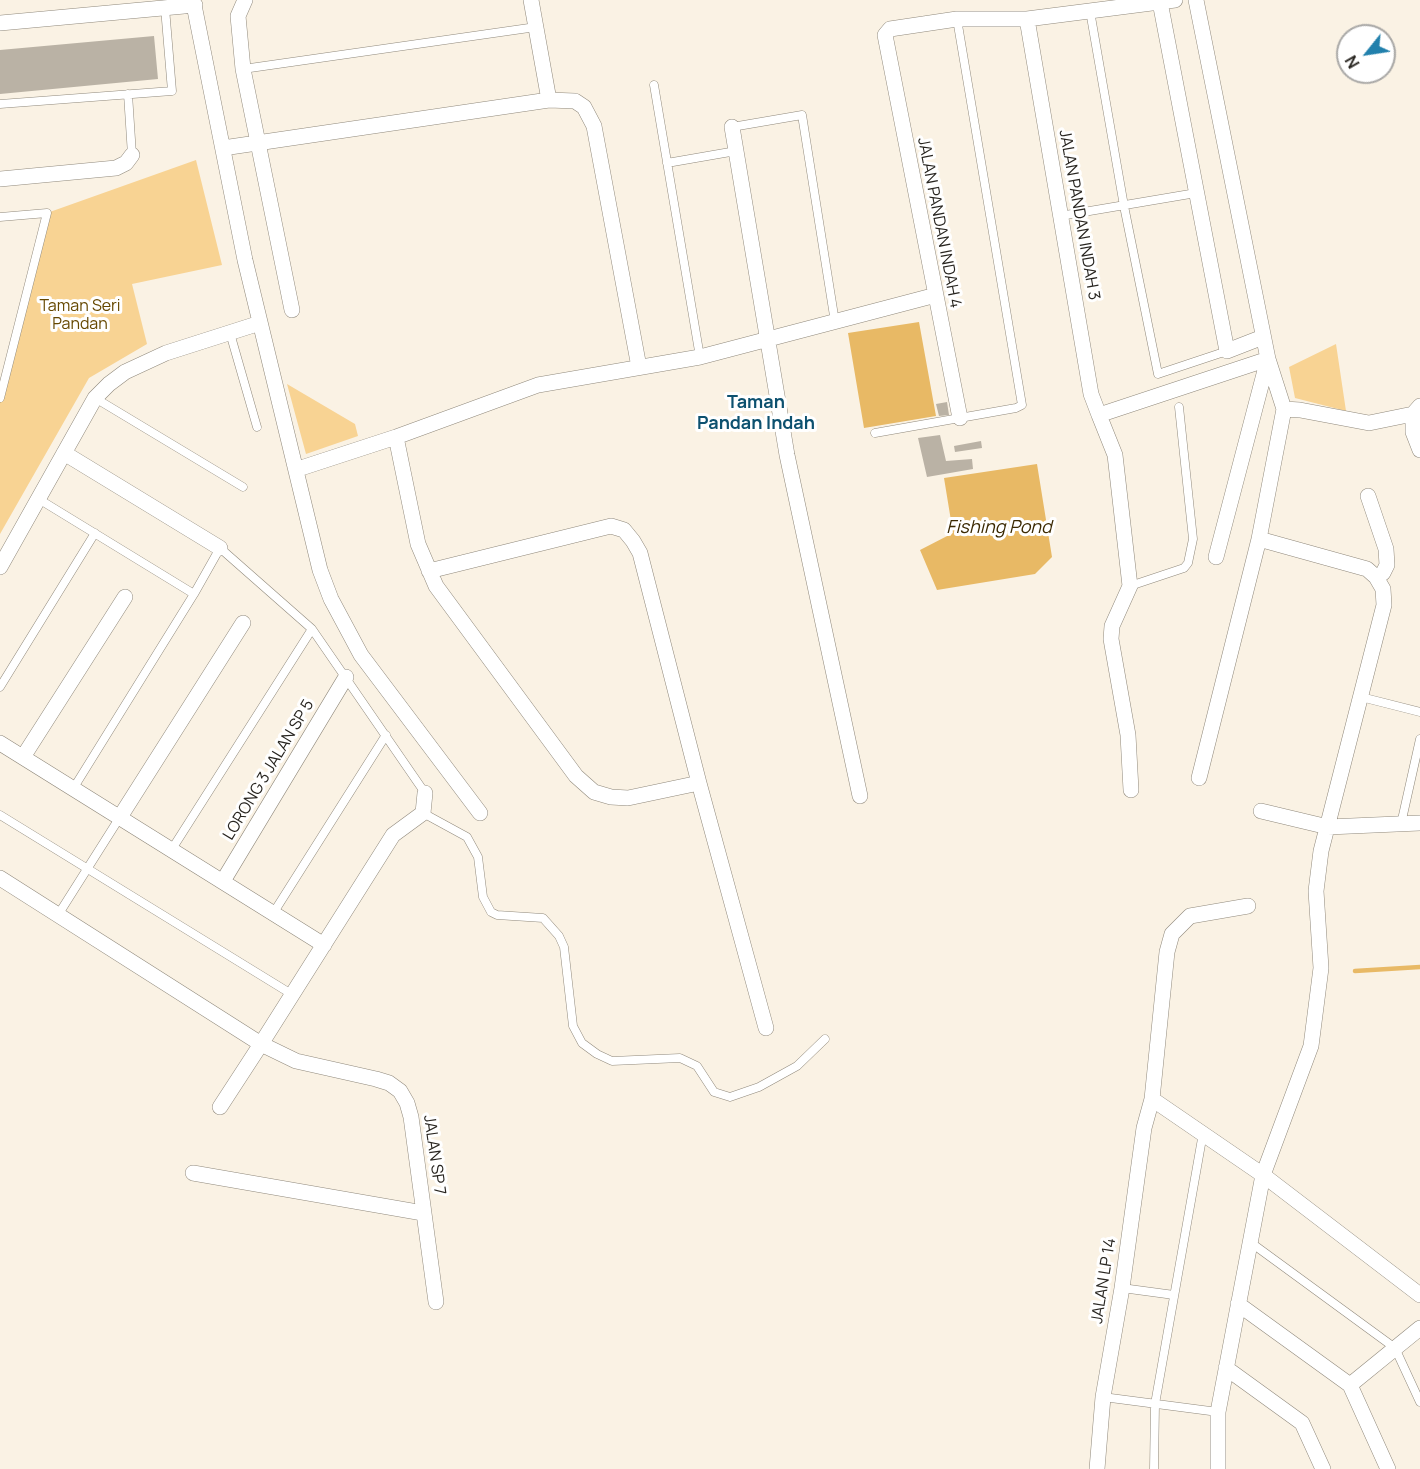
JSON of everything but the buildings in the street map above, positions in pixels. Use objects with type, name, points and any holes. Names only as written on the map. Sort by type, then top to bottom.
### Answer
[{"type":"street","points":[[245,0],[238,16],[243,69],[292,310]]},
{"type":"street","points":[[531,0],[549,100]]},
{"type":"street","points":[[1196,0],[1263,337],[1284,409],[1259,539],[1199,778]]},
{"type":"street","points":[[957,19],[1027,19],[1167,1],[1196,193],[1227,351],[1263,337]]},
{"type":"street","points":[[0,23],[165,8],[194,3],[244,260],[320,570],[344,627],[361,655],[480,813]]},
{"type":"street","name":"JALAN PANDAN INDAH 4","points":[[957,19],[890,29],[885,35],[960,418]]},
{"type":"street","name":"JALAN PANDAN INDAH 3","points":[[1027,19],[1091,394],[1115,455],[1130,586]]},
{"type":"street","points":[[223,147],[549,100],[575,101],[584,107],[594,126],[639,367]]},
{"type":"street","points":[[732,127],[766,340],[820,619],[860,796]]},
{"type":"street","points":[[0,179],[116,168],[126,163],[132,155]]},
{"type":"street","points":[[297,469],[396,437],[538,385],[700,357],[936,295]]},
{"type":"street","points":[[0,567],[95,398],[125,372],[166,353],[260,323]]},
{"type":"street","points":[[1099,415],[1268,359]]},
{"type":"street","points":[[1216,557],[1268,359]]},
{"type":"street","points":[[1284,409],[1369,423],[1416,410],[1413,432],[1420,450]]},
{"type":"street","points":[[396,437],[418,544],[429,571],[471,636],[576,776],[594,792],[611,797],[628,798],[699,783]]},
{"type":"street","points":[[64,453],[220,548]]},
{"type":"street","points":[[1368,496],[1386,549],[1387,565],[1383,573],[1376,577]]},
{"type":"street","points":[[429,571],[604,527],[611,526],[624,530],[640,553],[699,783],[766,1028]]},
{"type":"street","points":[[1218,1469],[1218,1412],[1248,1241],[1263,1175],[1311,1046],[1321,968],[1316,891],[1321,851],[1384,605],[1383,589],[1376,577],[1367,569],[1259,539]]},
{"type":"street","points":[[1130,586],[1112,627],[1111,639],[1128,735],[1131,790]]},
{"type":"street","points":[[23,757],[124,597]]},
{"type":"street","points":[[120,816],[243,623]]},
{"type":"street","name":"LORONG 3 JALAN SP 5","points":[[223,881],[346,677]]},
{"type":"street","points":[[0,743],[324,945]]},
{"type":"street","points":[[220,1107],[393,836],[423,813],[425,793]]},
{"type":"street","points":[[1261,812],[1328,827],[1420,823]]},
{"type":"street","name":"JALAN SP 7","points":[[0,878],[261,1044],[296,1061],[376,1078],[400,1091],[411,1117],[436,1302]]},
{"type":"street","name":"JALAN LP 14","points":[[1097,1469],[1103,1397],[1122,1288],[1144,1128],[1152,1099],[1167,952],[1172,934],[1190,916],[1248,906]]},
{"type":"street","points":[[1152,1099],[1263,1175],[1420,1295]]},
{"type":"street","points":[[193,1173],[423,1213]]},
{"type":"street","points":[[1238,1304],[1350,1385],[1388,1469]]},
{"type":"street","points":[[1350,1385],[1420,1328]]},
{"type":"street","points":[[1226,1368],[1302,1423],[1323,1469]]},
{"type":"lane","points":[[0,104],[172,91],[165,8]]},
{"type":"lane","points":[[1090,11],[1124,206],[1158,374],[1227,351]]},
{"type":"lane","points":[[875,433],[1016,408],[1022,405],[957,19]]},
{"type":"lane","points":[[243,69],[536,27]]},
{"type":"lane","points":[[654,86],[700,357]]},
{"type":"lane","points":[[128,94],[132,155]]},
{"type":"lane","points":[[732,127],[802,115],[835,322]]},
{"type":"lane","points":[[667,162],[736,151]]},
{"type":"lane","points":[[1060,216],[1196,193]]},
{"type":"lane","points":[[0,217],[47,213],[0,398]]},
{"type":"lane","points":[[230,333],[257,427]]},
{"type":"lane","points":[[95,398],[243,487]]},
{"type":"lane","points":[[1130,586],[1184,568],[1188,563],[1193,539],[1179,407]]},
{"type":"lane","points":[[37,498],[194,594]]},
{"type":"lane","points":[[0,687],[95,533]]},
{"type":"lane","points":[[73,789],[220,548],[312,629],[425,793]]},
{"type":"lane","points":[[172,849],[312,629]]},
{"type":"lane","points":[[1360,697],[1420,712]]},
{"type":"lane","points":[[274,912],[386,735]]},
{"type":"lane","points":[[1401,824],[1420,739]]},
{"type":"lane","points":[[423,813],[467,837],[478,857],[483,897],[491,912],[497,915],[543,918],[559,936],[564,947],[573,1026],[582,1043],[597,1054],[612,1061],[680,1058],[697,1066],[714,1092],[730,1097],[759,1087],[797,1066],[825,1039]]},
{"type":"lane","points":[[0,815],[293,995]]},
{"type":"lane","points":[[58,915],[120,816]]},
{"type":"lane","points":[[1154,1469],[1155,1404],[1203,1133]]},
{"type":"lane","points":[[1248,1241],[1395,1348],[1420,1401]]},
{"type":"lane","points":[[1122,1288],[1174,1295]]},
{"type":"lane","points":[[1103,1397],[1218,1412]]},
{"type":"green space","name":"Taman Seri Pandan","points":[[196,160],[222,265],[132,284],[147,344],[89,378],[0,534],[0,398],[47,213]]},
{"type":"green space","points":[[1336,344],[1346,411],[1295,398],[1289,367]]},
{"type":"green space","points":[[287,384],[355,424],[358,436],[306,454]]},
{"type":"water","points":[[919,322],[936,416],[864,428],[848,333]]},
{"type":"water","name":"Fishing Pond","points":[[1037,464],[1052,557],[1035,574],[937,590],[920,550],[953,533],[944,478]]},
{"type":"waterway","points":[[1355,971],[1420,967]]},
{"type":"district","name":"Taman Pandan Indah","points":[[756,413]]}]
